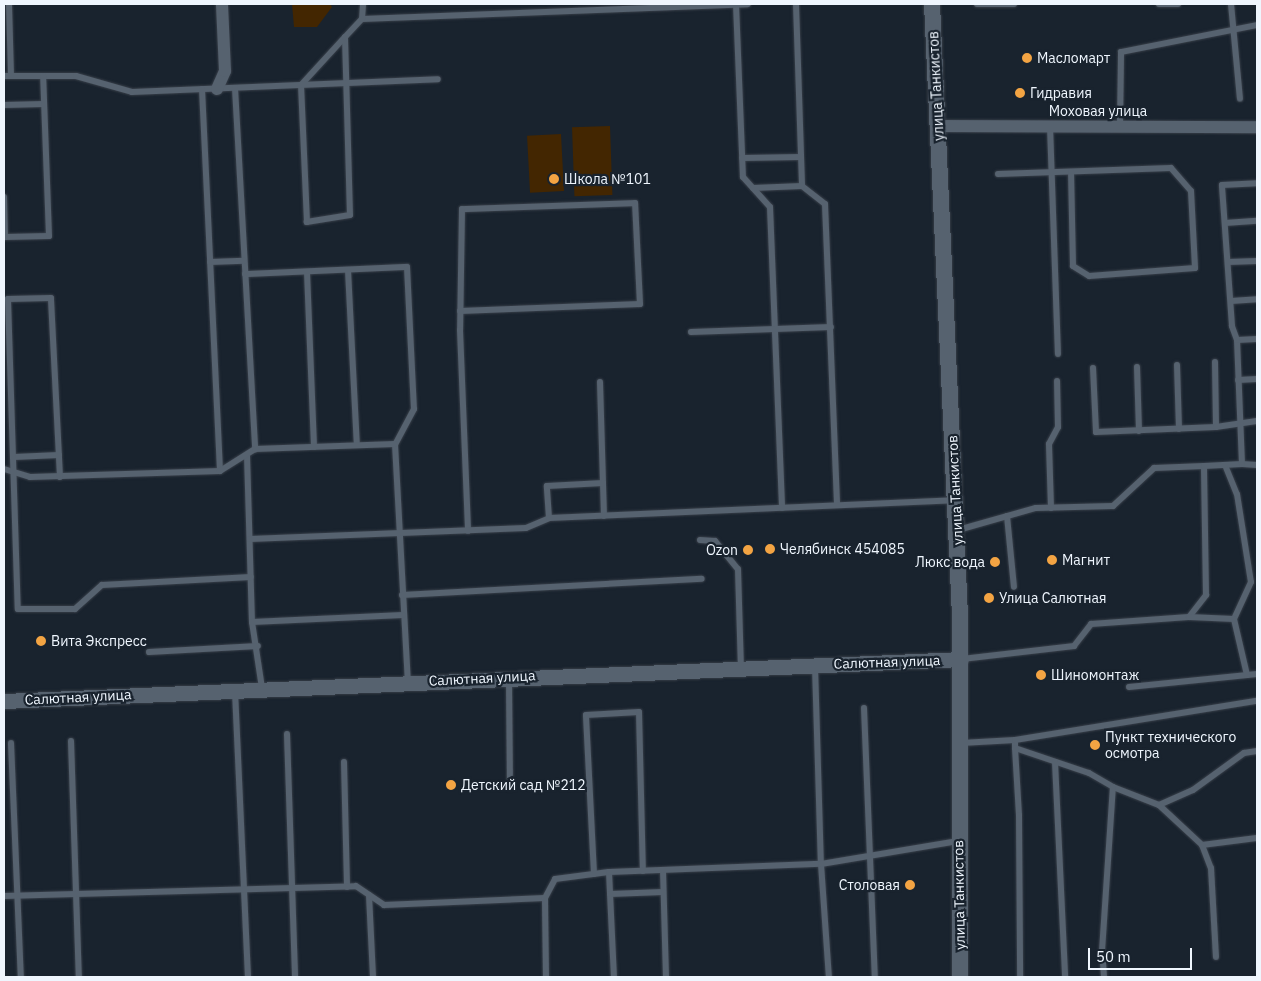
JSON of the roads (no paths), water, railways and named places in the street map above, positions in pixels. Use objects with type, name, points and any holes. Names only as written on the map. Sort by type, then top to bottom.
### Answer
[{"type":"main road","name":"улица Танкистов","points":[[932,4],[955,500],[960,660],[958,841],[960,977]]},
{"type":"street","points":[[217,88],[225,71],[222,4]]},
{"type":"street","name":"Моховая улица","points":[[938,126],[1257,127]]},
{"type":"street","name":"Салютная улица","points":[[4,701],[509,676],[960,660]]},
{"type":"lane","points":[[9,4],[12,76]]},
{"type":"lane","points":[[345,37],[350,216],[308,222],[301,85],[345,37],[362,19],[362,4]]},
{"type":"lane","points":[[736,4],[743,177],[770,207],[782,508]]},
{"type":"lane","points":[[362,19],[746,4]]},
{"type":"lane","points":[[796,4],[802,186]]},
{"type":"lane","points":[[977,4],[1014,4]]},
{"type":"lane","points":[[1159,4],[1178,4]]},
{"type":"lane","points":[[1231,4],[1240,99]]},
{"type":"lane","points":[[1120,126],[1121,52],[1257,25]]},
{"type":"lane","points":[[4,76],[76,76],[132,92],[438,79]]},
{"type":"lane","points":[[4,197],[5,237],[49,236],[43,76]]},
{"type":"lane","points":[[235,88],[255,449]]},
{"type":"lane","points":[[202,89],[220,471]]},
{"type":"lane","points":[[4,105],[44,104]]},
{"type":"lane","points":[[1050,126],[1058,354]]},
{"type":"lane","points":[[742,158],[801,157]]},
{"type":"lane","points":[[998,174],[1171,168],[1191,191],[1195,268],[1089,276],[1073,266],[1071,172]]},
{"type":"lane","points":[[1242,464],[1237,340],[1231,301],[1222,185],[1257,183]]},
{"type":"lane","points":[[753,188],[802,186],[825,204],[837,505]]},
{"type":"lane","points":[[460,311],[640,304],[635,203],[462,209],[460,311],[468,531]]},
{"type":"lane","points":[[1225,223],[1257,222]]},
{"type":"lane","points":[[210,262],[244,261]]},
{"type":"lane","points":[[1228,262],[1257,261]]},
{"type":"lane","points":[[245,274],[407,267],[414,409],[395,444],[408,681]]},
{"type":"lane","points":[[348,270],[357,446]]},
{"type":"lane","points":[[306,272],[314,447]]},
{"type":"lane","points":[[60,477],[52,298],[8,300],[18,609],[75,609],[102,585],[251,576]]},
{"type":"lane","points":[[1231,301],[1257,299]]},
{"type":"lane","points":[[691,332],[831,327]]},
{"type":"lane","points":[[1237,340],[1257,339]]},
{"type":"lane","points":[[1215,362],[1216,427]]},
{"type":"lane","points":[[1177,365],[1178,429]]},
{"type":"lane","points":[[1137,367],[1140,431]]},
{"type":"lane","points":[[1094,368],[1096,432],[1216,427],[1240,421],[1257,421]]},
{"type":"lane","points":[[1238,380],[1257,379]]},
{"type":"lane","points":[[1051,508],[1049,444],[1058,426],[1057,381]]},
{"type":"lane","points":[[600,382],[604,516]]},
{"type":"lane","points":[[4,469],[30,478],[220,471],[255,449],[395,444]]},
{"type":"lane","points":[[14,457],[59,455]]},
{"type":"lane","points":[[247,455],[252,622],[258,646],[262,688]]},
{"type":"lane","points":[[1225,465],[1237,494],[1251,582]]},
{"type":"lane","points":[[956,531],[1007,516],[1051,508],[1113,506],[1154,468],[1257,465]]},
{"type":"lane","points":[[1189,617],[1206,595],[1204,466]]},
{"type":"lane","points":[[549,518],[547,486],[603,483]]},
{"type":"lane","points":[[250,539],[526,528],[549,518],[955,500]]},
{"type":"lane","points":[[1007,516],[1014,587]]},
{"type":"lane","points":[[700,540],[715,541],[738,569],[741,668]]},
{"type":"lane","points":[[1247,675],[1234,619],[1251,582],[1257,575]]},
{"type":"lane","points":[[402,595],[702,579]]},
{"type":"lane","points":[[252,622],[403,615]]},
{"type":"lane","points":[[960,660],[1074,646],[1091,624],[1189,617],[1234,619]]},
{"type":"lane","points":[[149,652],[258,646]]},
{"type":"lane","points":[[815,665],[820,864],[829,977]]},
{"type":"lane","points":[[1129,688],[1257,674]]},
{"type":"lane","points":[[509,676],[510,787]]},
{"type":"lane","points":[[235,690],[248,977]]},
{"type":"lane","points":[[960,743],[1015,740],[1257,701]]},
{"type":"lane","points":[[864,708],[875,977]]},
{"type":"lane","points":[[594,874],[586,715],[639,712],[643,871]]},
{"type":"lane","points":[[287,734],[295,977]]},
{"type":"lane","points":[[1015,740],[1019,815],[1020,977]]},
{"type":"lane","points":[[72,741],[78,977]]},
{"type":"lane","points":[[11,743],[21,977]]},
{"type":"lane","points":[[1015,748],[1089,773],[1113,787],[1159,805],[1202,845],[1211,868],[1216,957]]},
{"type":"lane","points":[[1159,805],[1193,790],[1244,753],[1257,751]]},
{"type":"lane","points":[[344,762],[347,887]]},
{"type":"lane","points":[[1056,762],[1065,977]]},
{"type":"lane","points":[[1104,977],[1102,951],[1113,787]]},
{"type":"lane","points":[[1202,845],[1257,838]]},
{"type":"lane","points":[[546,977],[545,898],[555,879],[609,872],[820,864],[958,841]]},
{"type":"lane","points":[[662,870],[666,977]]},
{"type":"lane","points":[[609,872],[614,977]]},
{"type":"lane","points":[[4,896],[76,896],[356,886],[384,905],[545,898]]},
{"type":"lane","points":[[610,894],[663,892]]},
{"type":"lane","points":[[369,895],[373,977]]},
{"type":"place","name":"Масломарт","points":[[1027,58]]},
{"type":"place","name":"Гидравия","points":[[1020,93]]},
{"type":"place","name":"Школа №101","points":[[554,179]]},
{"type":"place","name":"Челябинск 454085","points":[[770,549]]},
{"type":"place","name":"Ozon","points":[[748,550]]},
{"type":"place","name":"Магнит","points":[[1052,560]]},
{"type":"place","name":"Люкс вода","points":[[995,562]]},
{"type":"place","name":"Улица Салютная","points":[[989,598]]},
{"type":"place","name":"Вита Экспресс","points":[[41,641]]},
{"type":"place","name":"Шиномонтаж","points":[[1041,675]]},
{"type":"place","name":"Пункт технического осмотра","points":[[1095,745]]},
{"type":"place","name":"Детский сад №212","points":[[451,785]]},
{"type":"place","name":"Столовая","points":[[910,885]]}]
